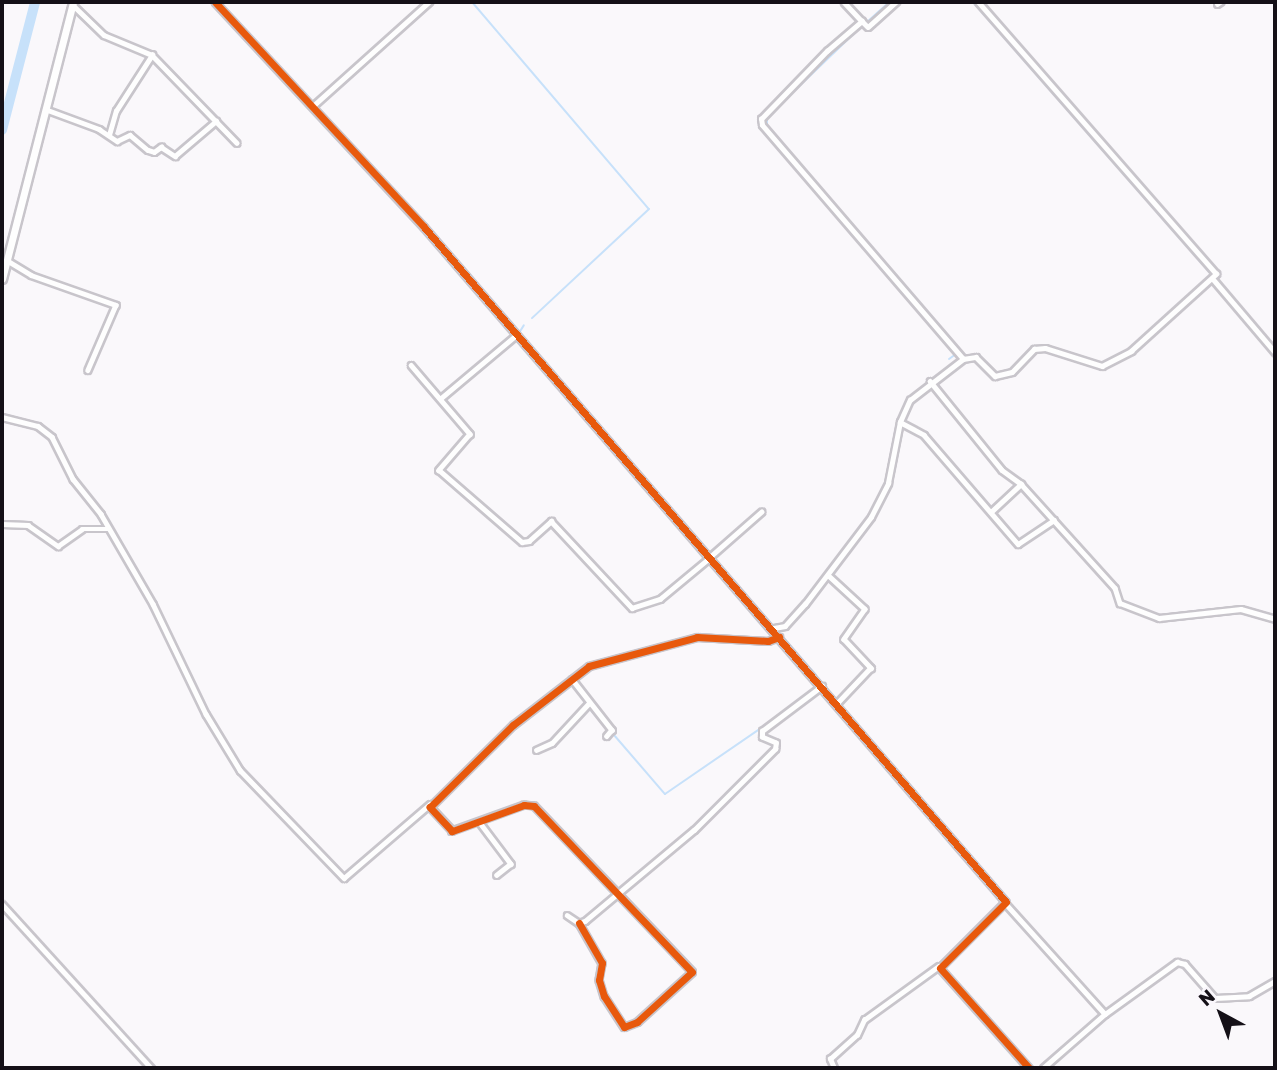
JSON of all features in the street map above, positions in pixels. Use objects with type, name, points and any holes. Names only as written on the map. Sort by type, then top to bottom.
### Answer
[{"type":"street","points":[[215,2],[424,227],[515,336],[709,558],[774,628],[1005,904],[1041,938],[1105,1014]]},
{"type":"street","points":[[313,106],[429,2]]},
{"type":"street","points":[[844,2],[868,27],[896,2]]},
{"type":"street","points":[[978,2],[1214,276],[1275,352]]},
{"type":"street","points":[[72,3],[104,35],[152,55],[237,144]]},
{"type":"street","points":[[2,279],[72,3]]},
{"type":"street","points":[[862,21],[806,72],[761,119],[762,125],[962,359]]},
{"type":"street","points":[[109,135],[116,111],[152,55]]},
{"type":"street","points":[[44,108],[120,141],[130,135],[148,150],[154,152],[162,147],[175,156],[216,121]]},
{"type":"street","points":[[7,260],[31,275],[116,305],[89,370]]},
{"type":"street","points":[[774,628],[785,626],[828,575],[871,517],[888,483],[900,422],[910,400],[930,381],[962,359],[976,357],[995,376],[1012,372],[1034,349],[1045,348],[1101,366],[1131,351],[1214,276]]},
{"type":"street","points":[[440,399],[515,336]]},
{"type":"street","points":[[411,365],[471,436],[439,470],[522,542],[529,541],[551,521],[632,608],[660,599],[761,512]]},
{"type":"street","points":[[930,381],[1002,470],[1021,484],[1115,588],[1117,599],[1125,606],[1158,618],[1241,609],[1275,619]]},
{"type":"street","points":[[2,417],[38,426],[52,438],[73,479],[90,497],[240,769],[344,878],[434,802],[513,725],[589,666],[697,637],[768,641],[779,636]]},
{"type":"street","points":[[900,422],[924,435],[1020,545],[1054,520]]},
{"type":"street","points":[[991,512],[1021,484]]},
{"type":"street","points":[[2,523],[28,525],[58,546],[82,529],[108,529]]},
{"type":"street","points":[[828,575],[865,609],[844,639],[871,668],[837,704]]},
{"type":"street","points":[[572,679],[612,730],[607,736]]},
{"type":"street","points":[[579,923],[722,804],[775,749],[776,743],[762,737],[762,731],[822,686]]},
{"type":"street","points":[[536,750],[552,743],[589,703]]},
{"type":"street","points":[[434,802],[432,814],[447,830],[481,824],[530,804],[692,972],[631,1027],[624,1027],[604,996],[599,980],[602,962],[579,923],[567,915]]},
{"type":"street","points":[[481,824],[511,864],[497,875]]},
{"type":"street","points":[[2,904],[151,1068]]},
{"type":"street","points":[[834,1068],[830,1059],[857,1035],[864,1020],[940,965],[1005,904]]},
{"type":"street","points":[[1043,1068],[1105,1014],[1177,962],[1185,964],[1215,999],[1249,996],[1275,981]]},
{"type":"street","points":[[940,965],[1029,1068]]},
{"type":"waterway","points":[[2,130],[35,2]]},
{"type":"waterway","points":[[472,2],[649,209],[532,318]]},
{"type":"waterway","points":[[867,22],[889,2]]},
{"type":"waterway","points":[[973,2],[1241,308]]},
{"type":"waterway","points":[[767,128],[767,117],[862,26]]},
{"type":"waterway","points":[[771,132],[952,343]]},
{"type":"waterway","points":[[519,333],[524,325]]},
{"type":"waterway","points":[[520,345],[644,486]]},
{"type":"waterway","points":[[949,359],[956,354]]},
{"type":"waterway","points":[[782,636],[816,675]]},
{"type":"waterway","points":[[590,709],[607,729]]},
{"type":"waterway","points":[[614,735],[665,794],[787,710]]},
{"type":"cycle path","points":[[215,2],[424,227],[1006,902],[940,968],[1029,1068]]},
{"type":"cycle path","points":[[579,923],[602,963],[599,980],[604,996],[624,1027],[637,1022],[692,972],[534,806],[524,805],[452,831],[430,807],[513,725],[589,666],[697,637],[768,641],[779,637]]}]
